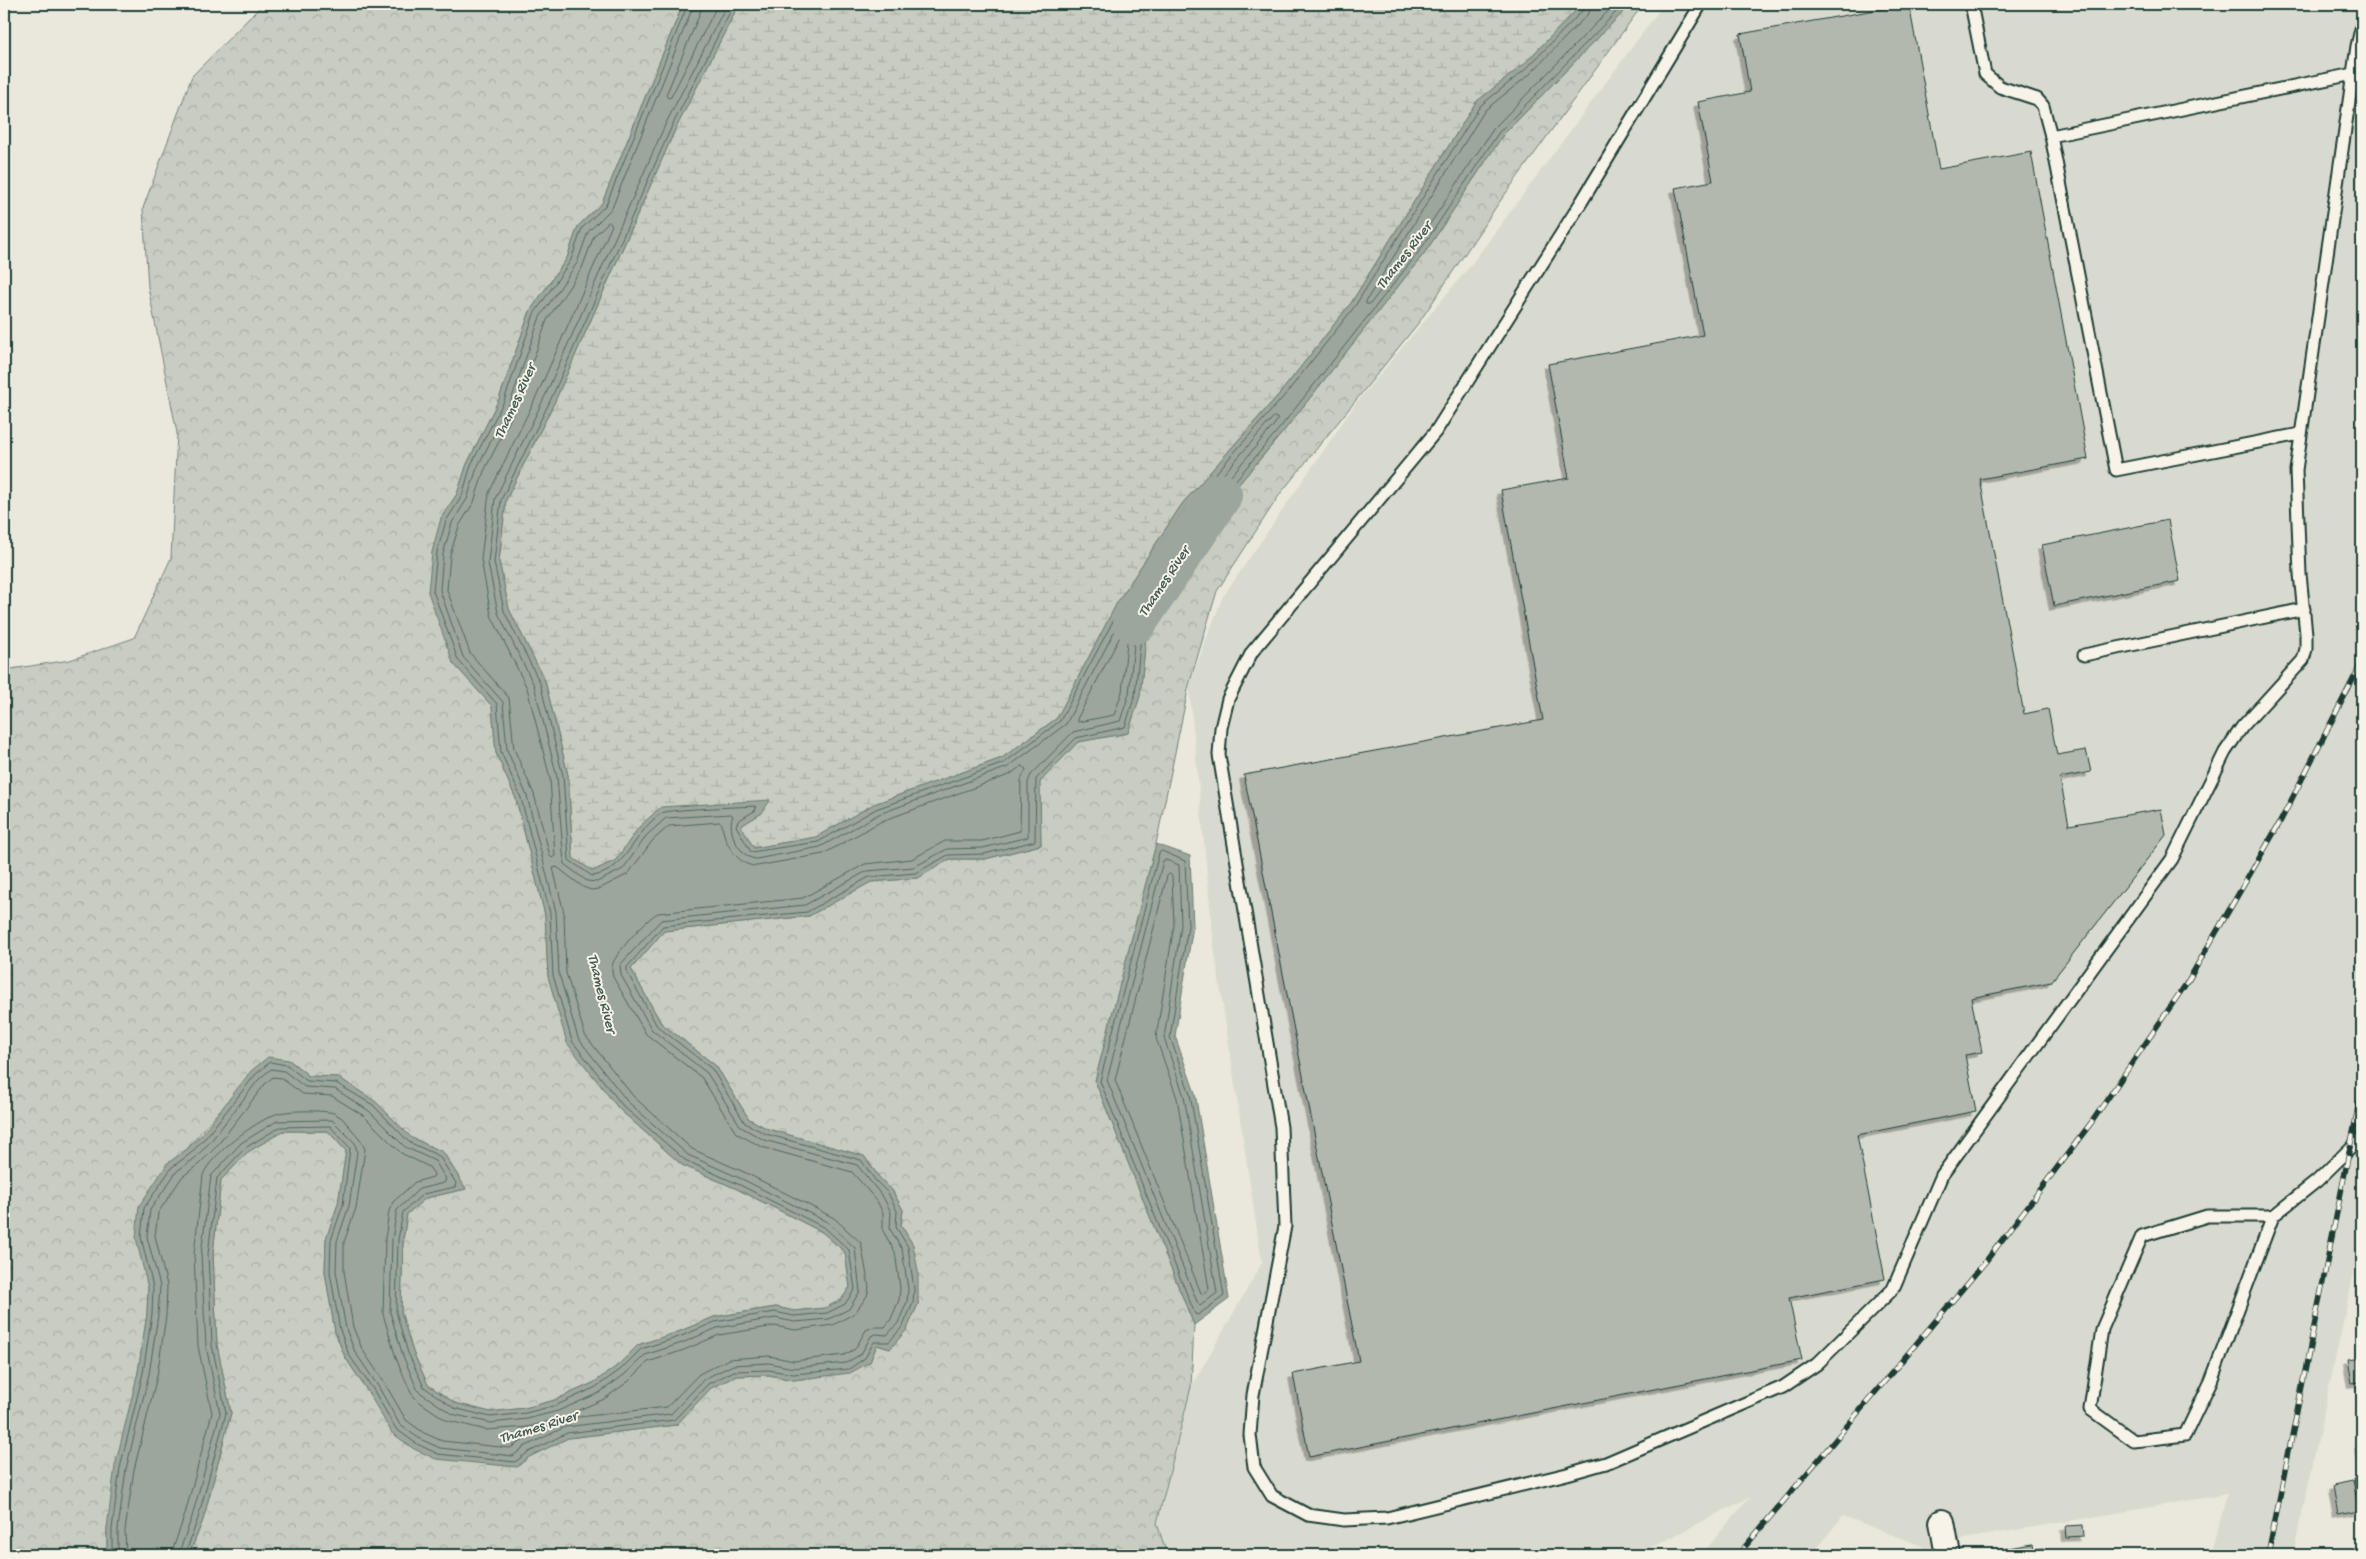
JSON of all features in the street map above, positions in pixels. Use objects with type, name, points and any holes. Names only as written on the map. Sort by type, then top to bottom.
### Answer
[{"type":"street","points":[[1942,1522],[1948,1555]]},
{"type":"lane","points":[[1701,4],[1582,201],[1441,424],[1252,652],[1228,699],[1221,728],[1219,755],[1280,1127],[1285,1187],[1285,1226],[1253,1395],[1250,1434],[1254,1467],[1272,1496],[1308,1515],[1344,1520],[1386,1518],[1558,1477],[1606,1463],[1782,1386],[1817,1364],[1893,1289],[1942,1175],[2172,859],[2225,752],[2242,727],[2303,660],[2306,649],[2300,574],[2296,470],[2353,74],[2362,25]]},
{"type":"lane","points":[[1971,4],[1985,74],[2000,87],[2036,99],[2046,112],[2116,470],[2300,434]]},
{"type":"lane","points":[[2051,136],[2353,74]]},
{"type":"lane","points":[[2084,655],[2304,609]]},
{"type":"lane","points":[[2273,1216],[2207,1216],[2142,1236],[2102,1329],[2090,1409],[2134,1441],[2185,1434],[2211,1381],[2273,1216],[2317,1181],[2362,1137]]},
{"type":"shaded area","points":[[1664,4],[2362,4],[2362,1235],[2293,1555],[2211,1555],[2227,1494],[1964,1539],[1927,1548],[1843,1516],[1811,1555],[1701,1555],[1750,1497],[1637,1555],[1167,1555],[1157,1523],[1191,1387],[1262,1263],[1214,947],[1189,685],[1222,598],[1356,403],[1470,266]]},
{"type":"green space","points":[[263,4],[683,4],[602,203],[578,226],[567,258],[530,311],[499,399],[467,464],[457,494],[441,518],[453,663],[492,706],[496,753],[516,799],[545,915],[548,976],[568,1043],[619,1109],[682,1165],[737,1189],[822,1232],[845,1252],[850,1287],[841,1300],[825,1308],[794,1311],[776,1307],[714,1317],[678,1332],[638,1345],[617,1366],[593,1383],[555,1400],[525,1408],[490,1412],[455,1403],[428,1385],[413,1352],[401,1312],[403,1240],[407,1214],[425,1198],[466,1189],[443,1152],[412,1138],[376,1102],[338,1077],[309,1076],[289,1060],[219,1111],[186,1150],[168,1163],[157,1180],[145,1271],[148,1288],[147,1314],[138,1372],[107,1528],[107,1555],[4,1555],[4,670],[70,660],[134,638],[171,558],[177,433],[148,287],[143,208],[192,76]]},
{"type":"green space","points":[[739,4],[1582,4],[1523,65],[1476,102],[1351,303],[1281,392],[1182,504],[1117,603],[1057,718],[1002,758],[874,804],[816,837],[754,848],[740,826],[762,813],[639,827],[616,860],[593,871],[573,859],[568,775],[545,681],[509,609],[499,561],[506,500],[555,401],[675,130]]},
{"type":"green space","points":[[1631,4],[1643,4],[1498,204],[1420,321],[1280,494],[1217,591],[1189,685],[1156,844],[1095,1081],[1194,1325],[1191,1387],[1157,1523],[1167,1555],[189,1555],[203,1520],[231,1413],[217,1345],[213,1253],[221,1180],[248,1152],[283,1131],[328,1131],[346,1151],[338,1204],[326,1239],[325,1272],[335,1332],[345,1357],[368,1392],[517,1467],[529,1457],[568,1438],[676,1425],[711,1388],[736,1376],[769,1375],[793,1380],[816,1377],[870,1362],[877,1345],[890,1349],[907,1329],[918,1304],[913,1245],[901,1225],[903,1210],[892,1190],[879,1177],[864,1156],[768,1129],[749,1119],[716,1066],[661,1023],[631,969],[664,931],[809,916],[871,882],[918,878],[950,859],[985,859],[1041,845],[1039,782],[1078,742],[1128,733],[1140,696],[1146,637],[1172,563],[1283,432],[1426,251],[1503,135]]},
{"type":"water","points":[[683,4],[739,4],[675,130],[555,401],[506,500],[499,561],[509,609],[545,681],[568,775],[573,858],[593,871],[616,860],[639,827],[661,807],[770,800],[762,813],[741,826],[754,848],[816,837],[874,804],[1002,758],[1057,718],[1117,603],[1182,504],[1281,392],[1351,303],[1476,102],[1523,65],[1582,4],[1631,4],[1503,135],[1426,251],[1283,432],[1172,563],[1146,637],[1140,696],[1128,733],[1078,742],[1040,782],[1041,845],[985,859],[950,859],[918,878],[871,882],[809,916],[664,931],[631,969],[661,1023],[716,1066],[749,1119],[768,1129],[864,1156],[879,1177],[892,1190],[903,1210],[901,1225],[913,1245],[918,1271],[918,1304],[907,1329],[890,1349],[877,1345],[870,1362],[850,1373],[793,1380],[769,1375],[736,1376],[711,1388],[676,1425],[568,1438],[529,1457],[517,1467],[436,1459],[414,1449],[392,1433],[345,1357],[335,1332],[325,1272],[326,1239],[338,1204],[346,1151],[328,1131],[283,1131],[248,1152],[221,1180],[213,1253],[217,1345],[231,1413],[203,1520],[189,1555],[107,1555],[107,1528],[115,1466],[138,1372],[147,1314],[148,1288],[136,1238],[139,1206],[168,1163],[186,1150],[202,1134],[251,1071],[268,1057],[289,1060],[309,1076],[338,1077],[376,1102],[412,1138],[443,1152],[466,1189],[426,1198],[407,1214],[403,1240],[401,1312],[413,1352],[428,1385],[455,1403],[490,1412],[525,1408],[555,1400],[593,1383],[617,1366],[638,1345],[678,1332],[714,1317],[776,1307],[794,1311],[825,1308],[841,1300],[850,1287],[845,1252],[822,1232],[737,1189],[682,1165],[619,1109],[567,1043],[548,976],[545,915],[516,799],[496,753],[492,706],[453,663],[428,592],[432,552],[441,518],[457,494],[467,464],[499,399],[530,311],[567,258],[578,226],[602,203]]},
{"type":"water","points":[[1156,844],[1190,856],[1193,926],[1175,1036],[1195,1093],[1229,1299],[1194,1325],[1095,1081]]},
{"type":"building","points":[[1909,4],[1939,169],[2031,152],[2088,459],[1980,479],[2024,714],[2048,709],[2057,755],[2086,750],[2091,772],[2060,778],[2069,825],[2161,809],[2166,835],[2051,982],[1971,998],[1982,1052],[1965,1055],[1976,1111],[1857,1135],[1885,1279],[1789,1298],[1802,1360],[1309,1457],[1293,1374],[1359,1361],[1244,775],[1543,720],[1501,490],[1569,478],[1548,364],[1703,335],[1675,188],[1713,181],[1698,102],[1750,92],[1740,34]]},
{"type":"building","points":[[2168,520],[2180,581],[2054,606],[2042,545]]},
{"type":"building","points":[[2360,1282],[2362,1282],[2362,1304],[2361,1304]]},
{"type":"building","points":[[2362,1358],[2362,1396],[2360,1382],[2352,1383],[2348,1360]]},
{"type":"building","points":[[2359,1443],[2362,1443],[2362,1464]]},
{"type":"building","points":[[2362,1479],[2362,1488],[2356,1489],[2354,1480]]},
{"type":"building","points":[[2353,1482],[2359,1510],[2338,1514],[2333,1486]]},
{"type":"building","points":[[2083,1525],[2084,1536],[2066,1537],[2065,1526]]},
{"type":"building","points":[[2032,1544],[2033,1549],[2043,1548],[2044,1555],[1993,1555],[1992,1551]]},
{"type":"waterway","name":"Thames River","points":[[1135,622],[1220,495]]},
{"type":"railway","points":[[1738,1555],[1986,1261],[2091,1123],[2188,981],[2279,824],[2362,662]]},
{"type":"railway","points":[[2268,1555],[2362,1088]]}]
